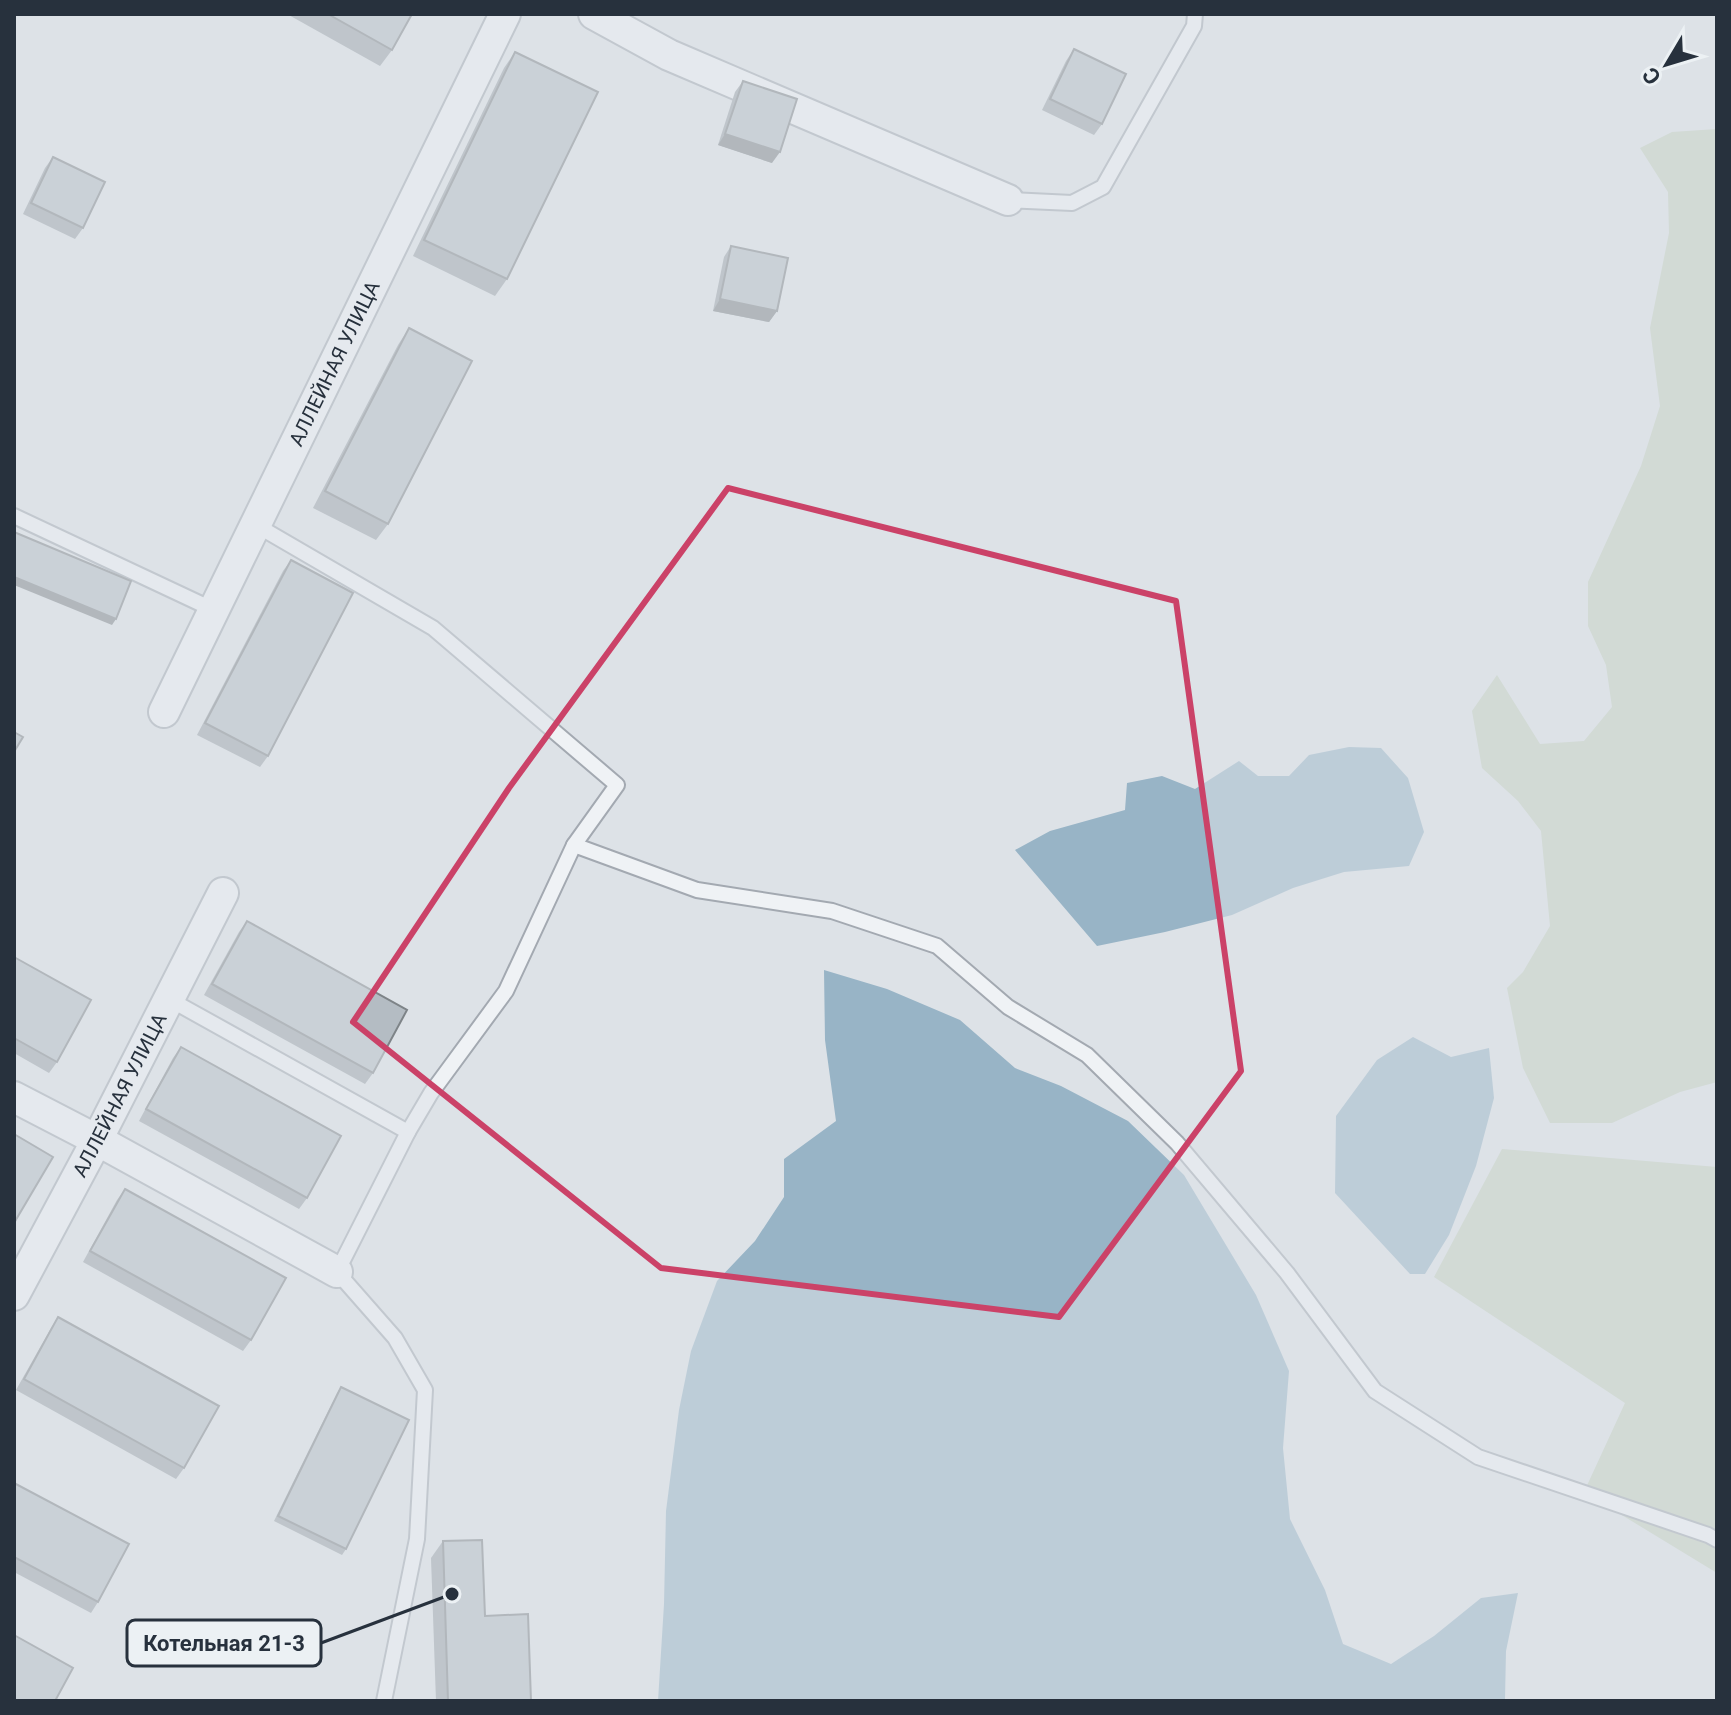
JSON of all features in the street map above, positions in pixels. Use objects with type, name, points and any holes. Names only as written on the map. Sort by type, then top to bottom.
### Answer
[{"type":"street","name":"АЛЛЕЙНАЯ УЛИЦА","points":[[164,712],[505,14]]},
{"type":"street","points":[[594,14],[669,55],[1008,200]]},
{"type":"street","name":"АЛЛЕЙНАЯ УЛИЦА","points":[[14,1295],[223,893]]},
{"type":"street","points":[[14,1097],[337,1272]]},
{"type":"lane","points":[[1008,200],[1072,203],[1103,187],[1194,26],[1195,14]]},
{"type":"lane","points":[[14,516],[214,610]]},
{"type":"lane","points":[[256,525],[433,628],[617,785],[574,845],[506,991],[431,1093],[408,1132],[337,1272],[395,1338],[425,1390],[417,1539],[384,1701]]},
{"type":"lane","points":[[574,845],[697,890],[832,911],[937,946],[1008,1007],[1087,1055],[1177,1143],[1287,1273],[1375,1391],[1478,1457],[1717,1540]]},
{"type":"lane","points":[[169,999],[408,1132]]},
{"type":"highlighted area","points":[[728,488],[1176,601],[1241,1071],[1059,1317],[661,1268],[353,1022],[509,788]]},
{"type":"green space","points":[[1717,129],[1717,1082],[1680,1092],[1612,1123],[1550,1123],[1523,1068],[1507,988],[1523,972],[1550,926],[1541,831],[1518,801],[1482,768],[1472,711],[1497,675],[1540,744],[1584,741],[1612,707],[1606,665],[1588,626],[1588,582],[1641,466],[1660,406],[1650,328],[1669,233],[1668,192],[1640,148],[1672,132]]},
{"type":"green space","points":[[1502,1149],[1717,1167],[1717,1573],[1584,1492],[1625,1403],[1434,1277]]},
{"type":"water","points":[[1349,747],[1381,748],[1408,778],[1424,832],[1409,866],[1344,872],[1293,888],[1232,915],[1097,946],[1015,850],[1050,831],[1125,810],[1127,783],[1162,776],[1195,789],[1239,761],[1258,776],[1289,776],[1309,755]]},
{"type":"water","points":[[824,970],[887,989],[960,1020],[1015,1068],[1061,1086],[1128,1121],[1184,1175],[1256,1295],[1289,1371],[1283,1448],[1290,1519],[1325,1590],[1343,1644],[1391,1664],[1434,1636],[1481,1598],[1518,1593],[1506,1651],[1505,1699],[1509,1701],[658,1701],[666,1511],[679,1410],[691,1351],[717,1281],[755,1241],[784,1197],[784,1159],[836,1121],[825,1040]]},
{"type":"water","points":[[1413,1037],[1451,1057],[1489,1048],[1494,1098],[1476,1166],[1449,1235],[1425,1274],[1410,1274],[1335,1193],[1336,1116],[1377,1060]]},
{"type":"building","points":[[328,14],[412,14],[392,50]]},
{"type":"building","points":[[1074,49],[1126,74],[1102,124],[1050,99]]},
{"type":"building","points":[[515,52],[598,92],[507,279],[424,240]]},
{"type":"building","points":[[743,81],[797,99],[780,152],[725,134]]},
{"type":"building","points":[[53,157],[105,182],[83,228],[31,203]]},
{"type":"building","points":[[731,246],[788,258],[777,311],[720,299]]},
{"type":"building","points":[[409,328],[472,361],[388,524],[325,491]]},
{"type":"building","points":[[14,532],[131,581],[116,619],[14,577]]},
{"type":"building","points":[[291,560],[353,593],[268,756],[205,723]]},
{"type":"building","points":[[14,732],[23,737],[14,752]]},
{"type":"building","points":[[247,921],[407,1010],[373,1073],[212,984]]},
{"type":"building","points":[[14,957],[91,1000],[57,1062],[14,1038]]},
{"type":"building","points":[[181,1047],[341,1136],[307,1198],[146,1109]]},
{"type":"building","points":[[14,1134],[53,1157],[14,1223]]},
{"type":"building","points":[[125,1189],[286,1278],[251,1340],[90,1251]]},
{"type":"building","points":[[58,1317],[219,1406],[184,1468],[24,1379]]},
{"type":"building","points":[[341,1387],[409,1420],[346,1549],[278,1516]]},
{"type":"building","points":[[14,1483],[129,1544],[98,1602],[14,1557]]},
{"type":"building","points":[[482,1540],[485,1616],[528,1614],[531,1701],[448,1701],[443,1541]]},
{"type":"building","points":[[14,1635],[73,1668],[55,1701],[14,1701]]},
{"type":"place","name":"Котельная 21-3","points":[[452,1594]]}]
